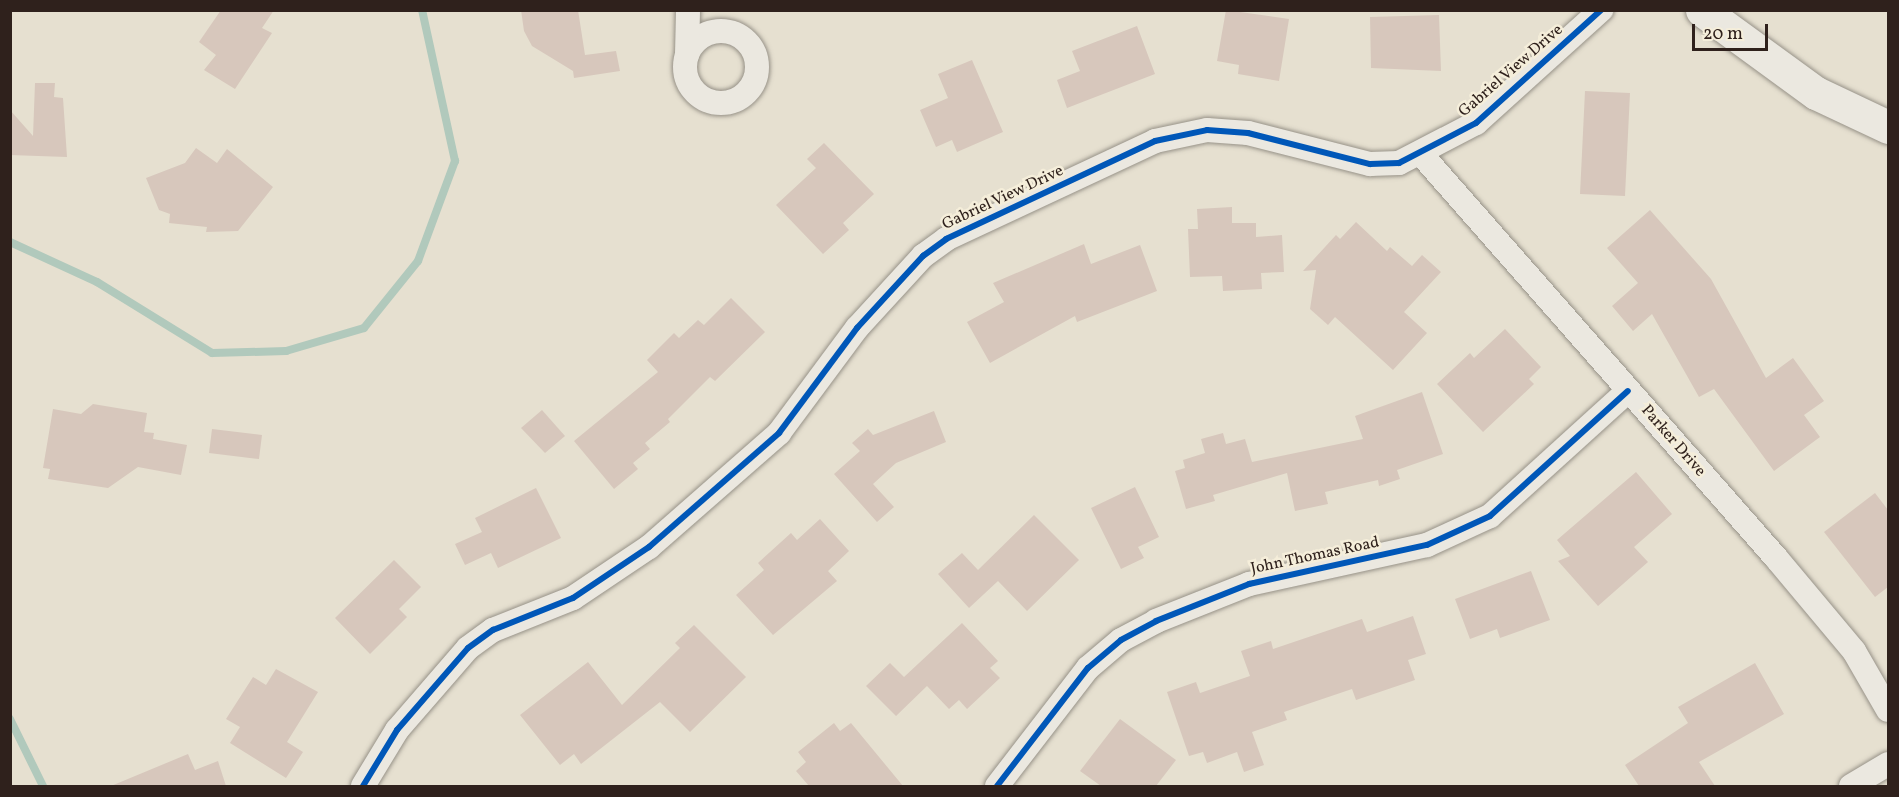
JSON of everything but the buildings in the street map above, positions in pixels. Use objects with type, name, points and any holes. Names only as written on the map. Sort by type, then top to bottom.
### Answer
[{"type":"street","points":[[687,55],[688,10]]},
{"type":"street","name":"Gabriel View Drive","points":[[363,786],[396,730],[468,648],[493,630],[573,598],[650,547],[779,434],[858,328],[923,256],[946,239],[1155,141],[1207,130],[1248,133],[1370,164],[1400,163],[1421,154],[1476,123],[1601,10]]},
{"type":"street","points":[[1702,10],[1808,88],[1888,127]]},
{"type":"street","name":"Parker Drive","points":[[1421,154],[1854,651],[1888,710]]},
{"type":"street","name":"John Thomas Road","points":[[998,786],[1088,668],[1121,640],[1156,621],[1249,584],[1427,545],[1490,516],[1628,391]]},
{"type":"street","points":[[1851,786],[1888,764]]},
{"type":"waterway","points":[[10,242],[97,282],[212,353],[286,351],[364,328],[418,261],[455,161],[422,10]]},
{"type":"waterway","points":[[10,719],[43,786]]},
{"type":"cycle path","points":[[363,786],[397,730],[468,648],[493,630],[573,598],[649,547],[779,433],[857,328],[923,256],[946,239],[1155,141],[1207,130],[1248,133],[1370,164],[1399,163],[1476,123],[1601,10]]},
{"type":"cycle path","points":[[997,786],[1088,668],[1121,640],[1156,621],[1249,584],[1427,545],[1490,516],[1628,391]]}]
